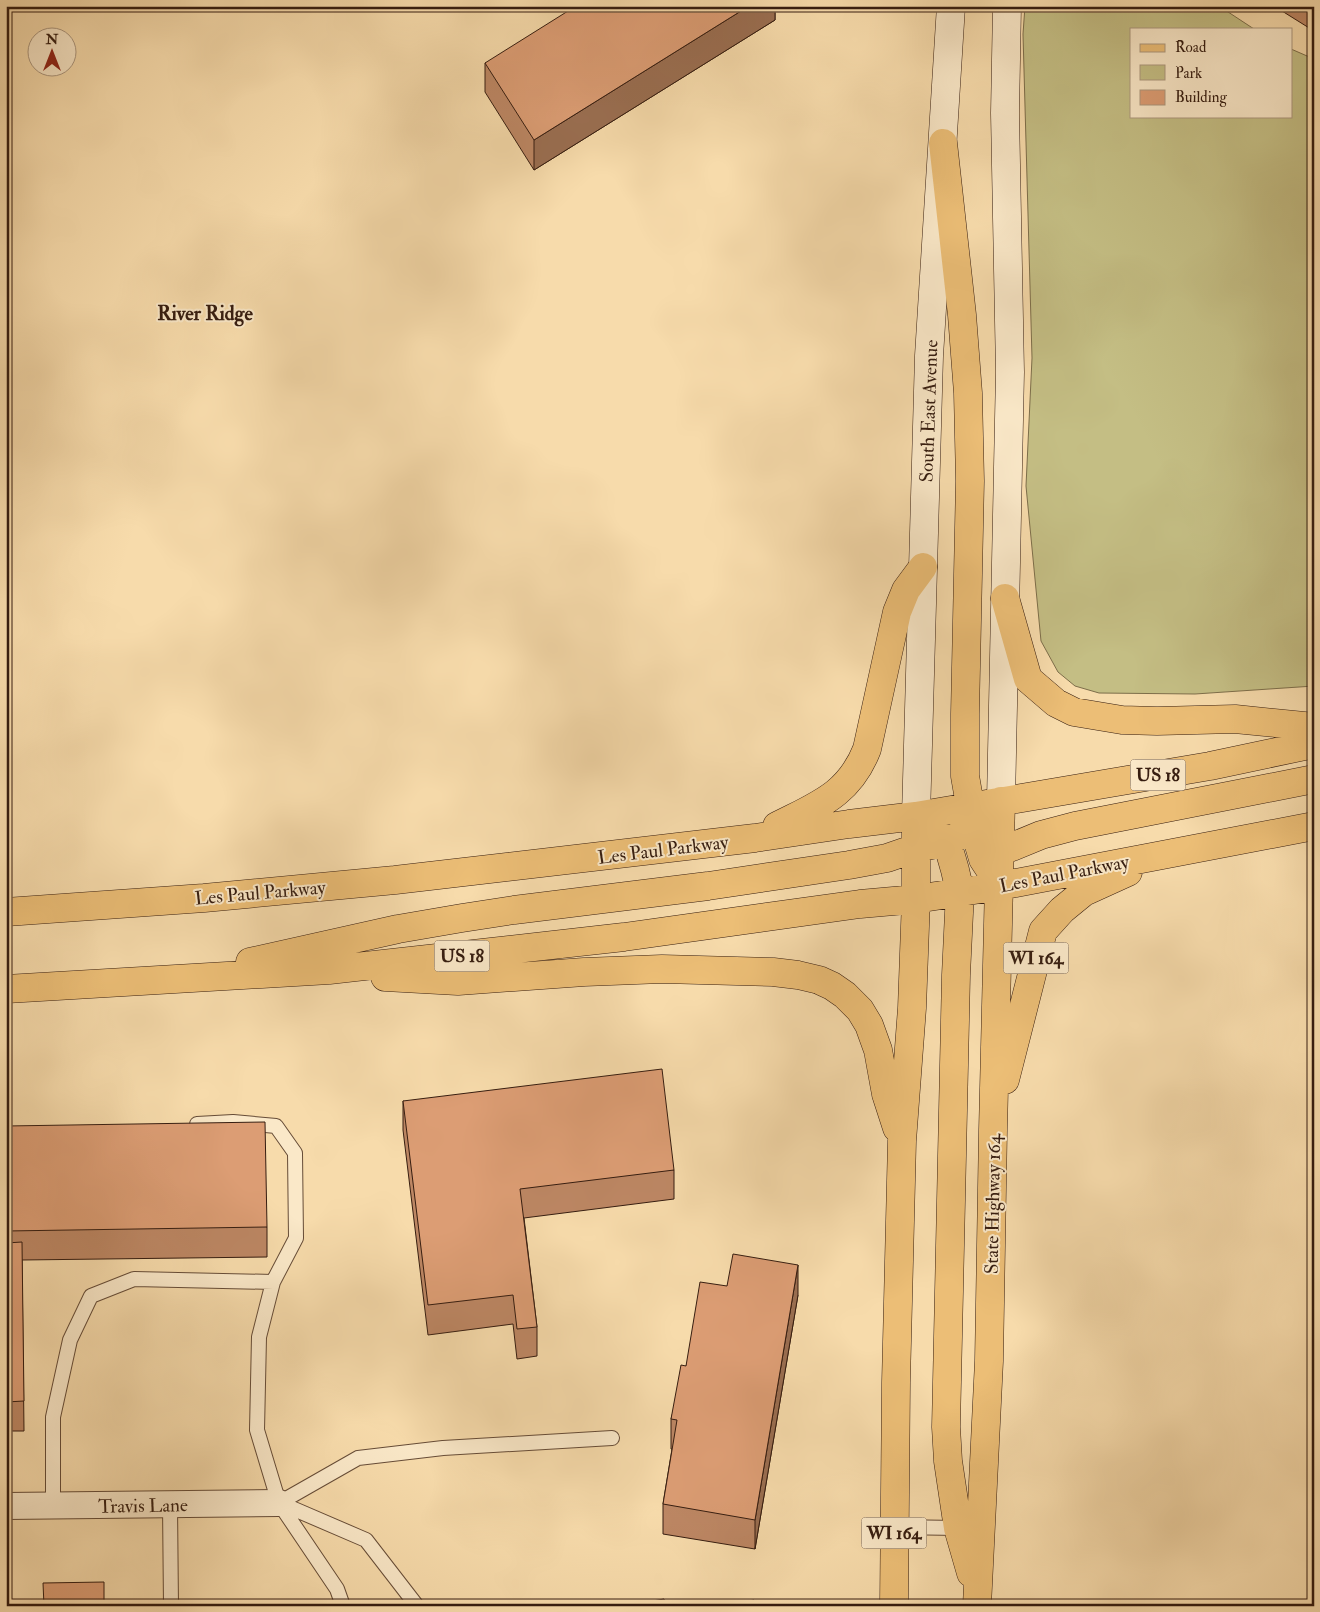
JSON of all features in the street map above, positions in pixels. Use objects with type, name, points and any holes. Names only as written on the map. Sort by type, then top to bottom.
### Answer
[{"type":"main road","name":"South East Avenue","points":[[916,816],[929,356],[951,6]]},
{"type":"main road","points":[[1002,802],[1010,372],[1005,113],[1007,6]]},
{"type":"main road","points":[[943,142],[962,308],[968,393],[970,481],[965,776],[972,818],[992,855]]},
{"type":"main road","points":[[754,838],[827,800],[843,787],[856,771],[867,748],[897,612],[906,590],[923,567]]},
{"type":"main road","points":[[1005,598],[1028,679],[1056,703],[1074,712],[1122,720],[1235,719],[1314,727]]},
{"type":"main road","name":"Les Paul Parkway","points":[[6,912],[204,898],[395,880],[754,838],[916,816],[972,818],[1002,802],[1210,766],[1314,744]]},
{"type":"main road","points":[[957,881],[992,855],[1041,836],[1075,826],[1314,779]]},
{"type":"main road","name":"State Highway 164","points":[[977,1601],[989,1361],[1000,886],[992,855],[1002,802]]},
{"type":"main road","points":[[916,816],[947,842],[957,881],[946,1427],[948,1461],[958,1528],[977,1601]]},
{"type":"main road","points":[[916,816],[916,899]]},
{"type":"main road","points":[[170,979],[390,931],[462,918],[708,886],[887,858],[916,848],[947,842],[972,818]]},
{"type":"main road","name":"Les Paul Parkway","points":[[6,989],[329,970],[587,942],[860,904],[916,899],[957,881],[1000,886],[1314,826]]},
{"type":"main road","name":"WI 164","points":[[993,1130],[1043,931],[1062,910],[1084,892],[1169,853]]},
{"type":"main road","name":"WI 164","points":[[894,1606],[902,1141],[911,1027],[916,899]]},
{"type":"main road","points":[[329,970],[377,976],[458,981],[568,973],[662,969],[773,972],[809,978],[832,986],[845,995],[860,1010],[869,1025],[878,1050],[889,1107],[902,1141]]},
{"type":"street","name":"Travis Lane","points":[[6,1506],[279,1503]]},
{"type":"lane","points":[[184,1124],[233,1122],[276,1126],[295,1153],[296,1238],[273,1282],[259,1337],[258,1430],[279,1503],[337,1589],[343,1606]]},
{"type":"lane","points":[[52,1506],[52,1417],[70,1340],[91,1296],[134,1280],[273,1282]]},
{"type":"lane","points":[[279,1503],[358,1458],[443,1448],[612,1438]]},
{"type":"lane","points":[[279,1503],[366,1540],[417,1606]]},
{"type":"lane","points":[[170,1505],[171,1606]]},
{"type":"lane","points":[[894,1527],[958,1528]]},
{"type":"green space","points":[[1025,6],[1219,6],[1252,28],[1130,28],[1130,118],[1292,118],[1292,49],[1314,59],[1314,686],[1195,694],[1099,693],[1075,686],[1058,672],[1041,641],[1026,486],[1032,358],[1023,34]]},
{"type":"building","points":[[576,6],[749,6],[534,140],[485,63]]},
{"type":"building","points":[[662,1069],[674,1170],[520,1189],[537,1327],[517,1329],[513,1295],[428,1305],[403,1101]]},
{"type":"building","points":[[265,1122],[267,1227],[6,1231],[6,1126]]},
{"type":"building","points":[[22,1242],[24,1401],[6,1402],[6,1243]]},
{"type":"building","points":[[733,1254],[798,1265],[755,1520],[663,1504],[677,1420],[671,1419],[681,1365],[686,1366],[700,1282],[727,1286]]},
{"type":"building","points":[[104,1582],[104,1606],[44,1606],[43,1583]]},
{"type":"building","points":[[664,1599],[666,1606],[623,1606]]},
{"type":"building","points":[[754,1600],[755,1606],[720,1606]]},
{"type":"district","name":"River Ridge","points":[[205,313]]}]
